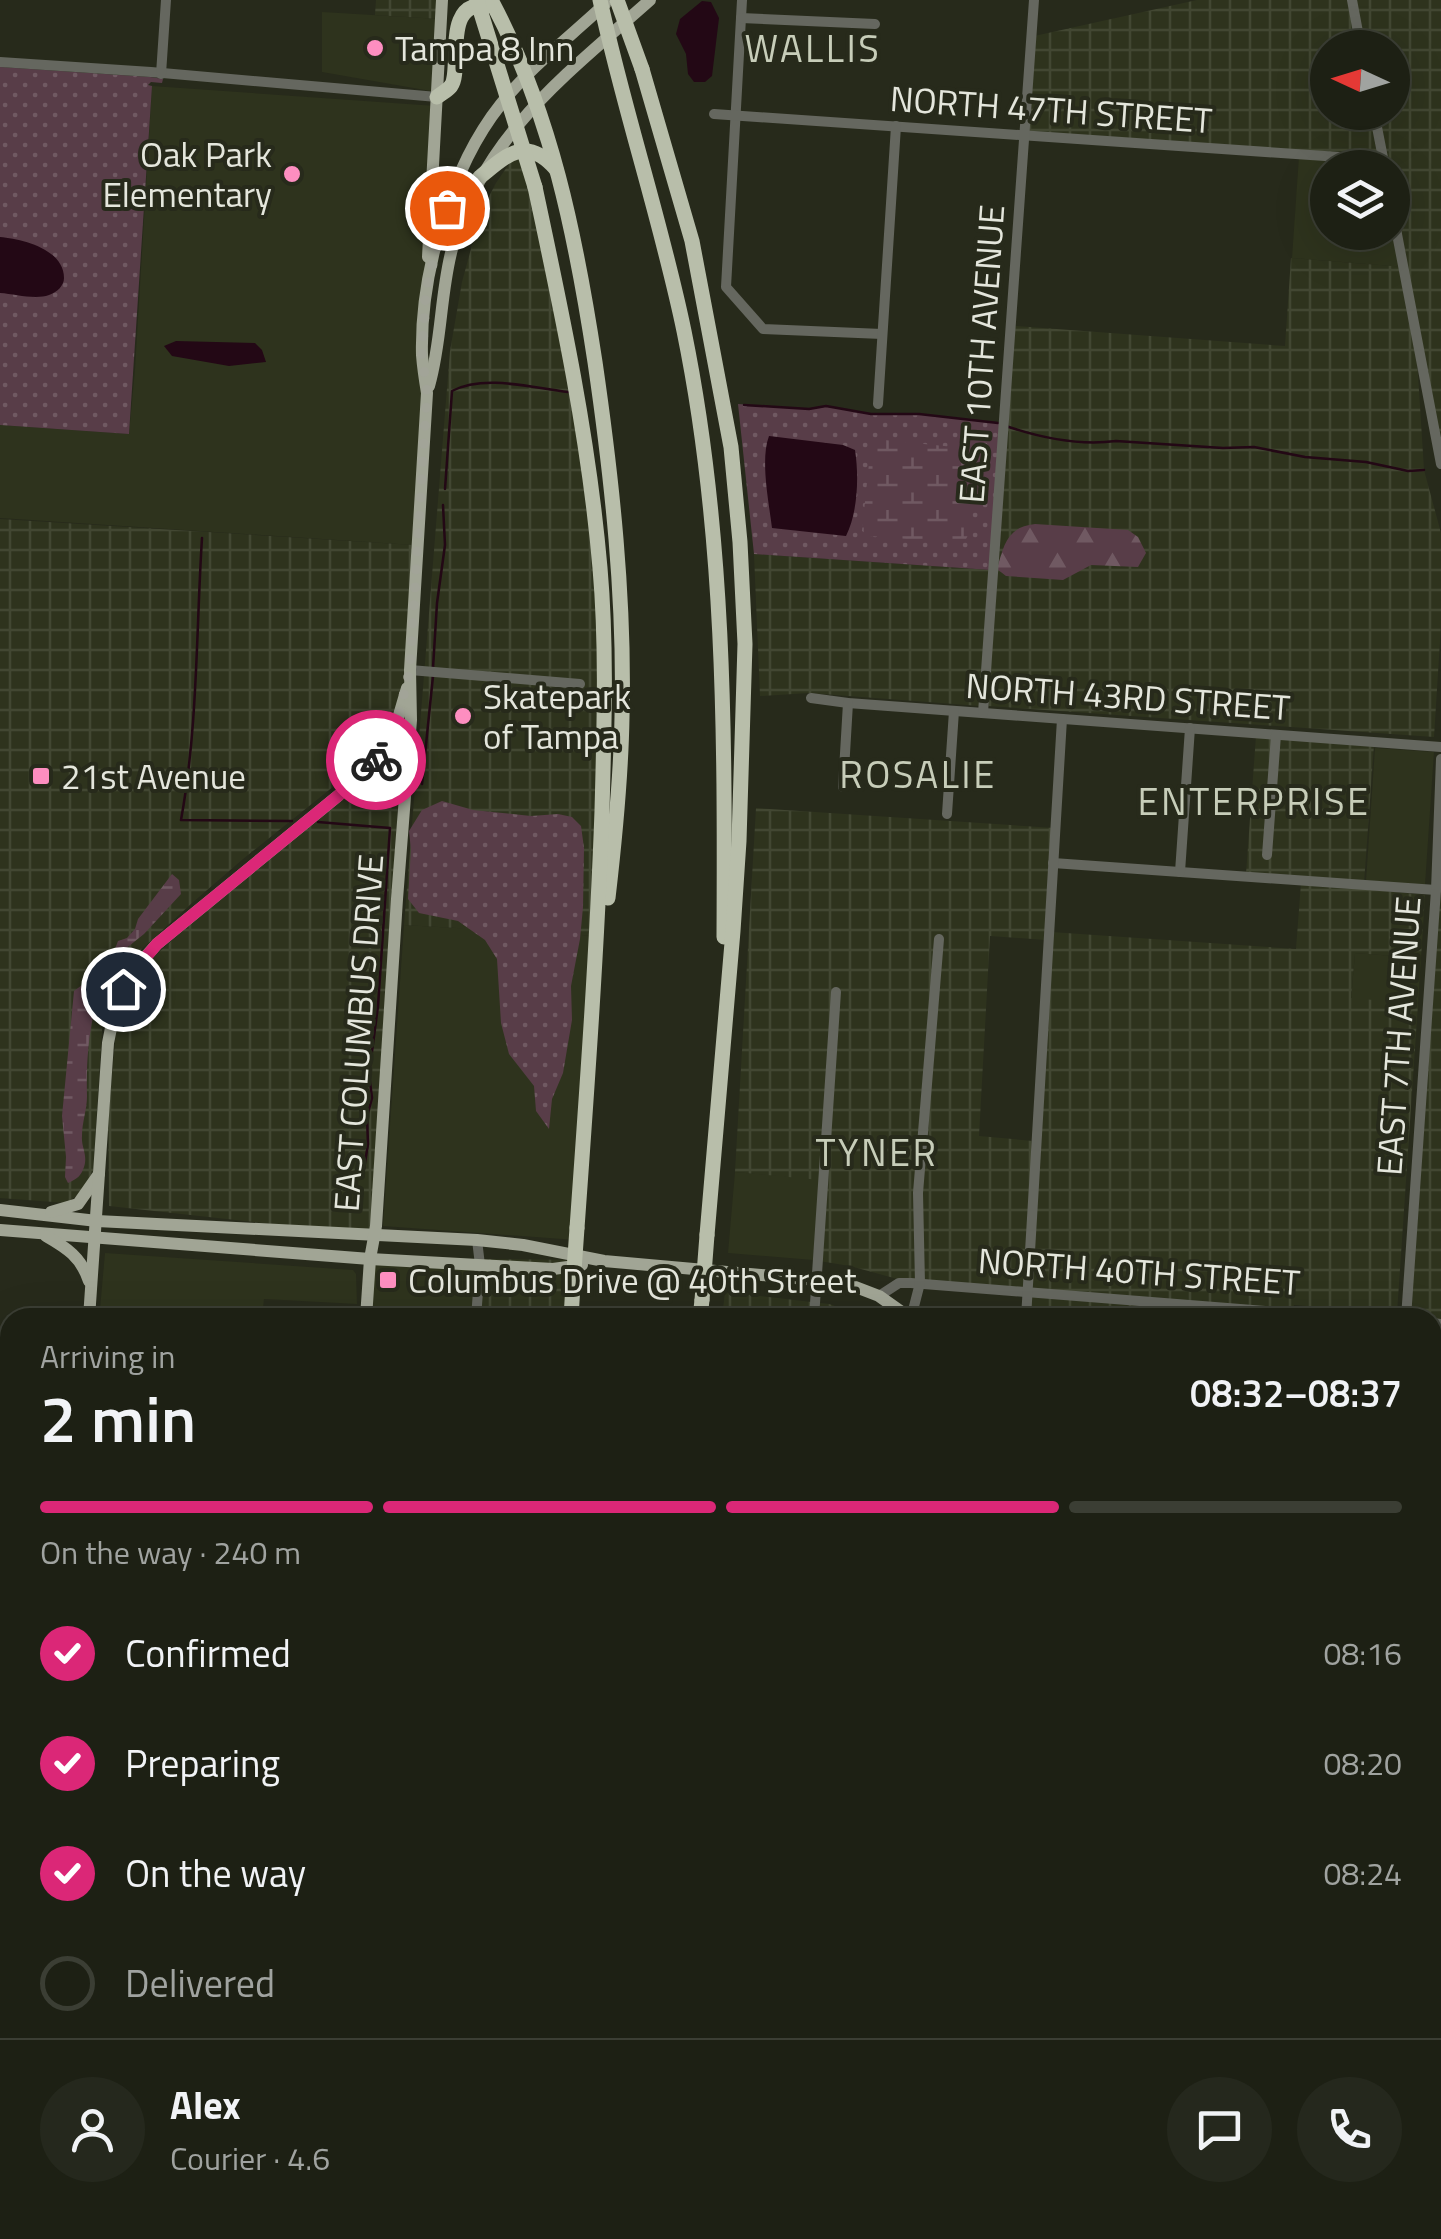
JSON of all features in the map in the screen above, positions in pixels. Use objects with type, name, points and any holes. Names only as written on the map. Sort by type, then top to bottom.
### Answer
[{"type":"highway","points":[[477,0],[535,187],[579,400],[601,572],[604,758],[593,1022],[571,1308]]},
{"type":"highway","points":[[490,0],[537,101],[557,171],[588,315],[606,438],[617,561],[622,716],[612,869],[593,1022]]},
{"type":"highway","points":[[437,96],[451,86],[454,76],[460,9],[479,2],[491,8],[502,21]]},
{"type":"highway","points":[[607,2],[607,38],[684,332],[714,524],[723,706],[723,1051]]},
{"type":"highway","points":[[607,2],[642,68],[692,241],[731,447],[740,542],[745,644],[734,931],[701,1308]]},
{"type":"highway","points":[[617,78],[618,50],[631,17]]},
{"type":"highway","points":[[480,177],[504,156],[517,151],[547,159],[557,171]]},
{"type":"main road","points":[[426,290],[442,0]]},
{"type":"main road","name":"EAST COLUMBUS DRIVE","points":[[427,393],[436,361],[447,269],[463,213],[480,177],[499,146],[537,101],[650,0]]},
{"type":"main road","name":"EAST COLUMBUS DRIVE","points":[[367,1308],[411,720],[410,670],[427,393],[422,355],[426,290],[447,208],[468,156],[500,106],[526,76],[607,2]]},
{"type":"main road","points":[[90,1308],[106,1064],[123,989],[157,944],[376,760],[401,710],[410,670]]},
{"type":"main road","points":[[384,749],[407,763]]},
{"type":"main road","points":[[40,1215],[78,1204],[101,1172]]},
{"type":"main road","points":[[0,1210],[98,1222],[477,1240],[604,1261],[818,1280],[853,1286],[896,1308]]},
{"type":"main road","points":[[0,1230],[553,1268],[604,1261]]},
{"type":"main road","points":[[39,1233],[73,1252],[86,1271],[91,1288]]},
{"type":"street","points":[[160,74],[166,0]]},
{"type":"street","points":[[742,0],[726,287],[763,330],[882,334]]},
{"type":"street","name":"EAST 10TH AVENUE","points":[[983,713],[1034,0]]},
{"type":"street","points":[[1352,0],[1358,30]]},
{"type":"street","points":[[741,18],[875,24]]},
{"type":"street","points":[[0,62],[437,96]]},
{"type":"street","name":"NORTH 47TH STREET","points":[[714,114],[1310,158]]},
{"type":"street","points":[[878,404],[896,126]]},
{"type":"street","points":[[1400,250],[1441,464]]},
{"type":"street","points":[[410,670],[580,684]]},
{"type":"street","name":"NORTH 43RD STREET","points":[[811,698],[1441,747]]},
{"type":"street","points":[[843,787],[848,703]]},
{"type":"street","points":[[947,814],[954,710]]},
{"type":"street","points":[[1026,1308],[1062,719]]},
{"type":"street","points":[[1180,872],[1190,728]]},
{"type":"street","points":[[1267,855],[1276,735]]},
{"type":"street","name":"EAST 7TH AVENUE","points":[[1407,1308],[1436,890],[1441,759]]},
{"type":"street","points":[[1053,863],[1436,890]]},
{"type":"street","points":[[914,1308],[920,1283],[918,1193],[939,940]]},
{"type":"street","points":[[815,1308],[836,992]]},
{"type":"street","points":[[477,1240],[480,1264],[477,1308]]},
{"type":"street","points":[[879,1296],[899,1283],[920,1283]]},
{"type":"street","name":"NORTH 40TH STREET","points":[[920,1283],[1223,1308]]},
{"type":"shaded area","points":[[376,0],[439,0],[440,19],[375,15]]},
{"type":"shaded area","points":[[1197,0],[1348,0],[1354,30],[1310,30],[1310,130],[1374,130],[1378,150],[1310,150],[1310,154],[1022,132],[1030,37]]},
{"type":"shaded area","points":[[1353,0],[1441,0],[1441,455],[1416,343],[1424,470],[1441,533],[1441,625],[1434,737],[988,706],[1015,326],[1285,346],[1291,258],[1404,267],[1401,250],[1410,250],[1410,150],[1383,150],[1378,130],[1410,130],[1410,30],[1359,30]]},
{"type":"shaded area","points":[[702,1],[711,2],[719,18],[712,76],[705,82],[694,82],[676,34],[680,19]]},
{"type":"shaded area","points":[[322,12],[440,19],[442,93],[322,72]]},
{"type":"shaded area","points":[[152,86],[436,106],[438,242],[423,385],[413,545],[0,518],[0,425],[129,434]]},
{"type":"shaded area","points":[[1299,156],[1310,157],[1310,250],[1398,250],[1403,267],[1292,258]]},
{"type":"shaded area","points":[[513,158],[525,159],[567,319],[605,661],[599,936],[404,925],[450,351],[462,282],[481,212]]},
{"type":"shaded area","points":[[0,237],[30,243],[50,253],[62,268],[64,281],[60,288],[38,297],[0,293]]},
{"type":"shaded area","points":[[176,341],[255,343],[266,362],[229,366],[172,356],[164,346]]},
{"type":"shaded area","points":[[769,436],[843,445],[855,450],[856,494],[846,536],[772,528],[765,469]]},
{"type":"shaded area","points":[[0,519],[413,545],[407,673],[391,720],[364,762],[192,903],[129,961],[116,980],[103,1016],[93,1171],[83,1191],[67,1203],[0,1198]]},
{"type":"shaded area","points":[[754,554],[991,570],[980,706],[809,693],[760,696]]},
{"type":"shaded area","points":[[1256,736],[1374,745],[1364,883],[1246,874]]},
{"type":"shaded area","points":[[1375,748],[1434,752],[1425,885],[1366,881]]},
{"type":"shaded area","points":[[387,763],[400,776],[370,1235],[109,1206],[108,1122],[116,1031],[128,994],[150,960]]},
{"type":"shaded area","points":[[756,808],[1054,828],[1046,940],[990,936],[979,1136],[1033,1141],[1025,1291],[923,1286],[813,1260],[820,1180],[735,1172]]},
{"type":"shaded area","points":[[1441,840],[1441,1308],[1408,1308]]},
{"type":"shaded area","points":[[1301,883],[1425,895],[1421,958],[1355,953],[1351,998],[1418,1004],[1397,1308],[1028,1308],[1051,932],[1296,949]]},
{"type":"shaded area","points":[[404,925],[599,936],[576,1240],[383,1226]]},
{"type":"shaded area","points":[[1355,953],[1421,958],[1418,1004],[1351,999]]},
{"type":"shaded area","points":[[735,1172],[820,1179],[813,1260],[728,1253]]},
{"type":"shaded area","points":[[105,1253],[353,1270],[356,1274],[357,1304],[264,1299],[263,1308],[100,1308]]},
{"type":"shaded area","points":[[372,1257],[479,1261],[475,1308],[368,1308]]},
{"type":"shaded area","points":[[479,1259],[577,1260],[574,1308],[477,1308]]},
{"type":"shaded area","points":[[725,1292],[841,1308],[723,1308]]},
{"type":"green space","points":[[0,67],[163,79],[162,83],[148,85],[152,86],[129,434],[0,425]]},
{"type":"green space","points":[[738,404],[809,409],[826,406],[871,414],[919,414],[1000,423],[991,570],[754,554]]},
{"type":"green space","points":[[884,440],[964,448],[976,460],[970,487],[971,529],[965,541],[870,536],[862,531],[871,444]]},
{"type":"green space","points":[[1035,524],[1128,530],[1138,537],[1146,553],[1138,567],[1091,565],[1063,580],[1006,576],[997,569],[1008,539],[1018,529]]},
{"type":"green space","points":[[442,801],[473,810],[531,816],[558,814],[572,817],[581,826],[583,907],[571,986],[572,1020],[563,1073],[552,1099],[549,1129],[536,1111],[534,1086],[509,1054],[501,1023],[497,959],[485,940],[458,921],[419,913],[408,899],[409,831],[422,810]]},
{"type":"green space","points":[[172,874],[179,880],[181,894],[144,934],[119,954],[115,949],[118,941],[135,929],[138,919]]},
{"type":"green space","points":[[82,985],[92,985],[99,992],[88,1057],[82,1136],[85,1163],[80,1175],[68,1183],[62,1116],[74,991]]},
{"type":"waterway","points":[[445,489],[452,391],[494,383],[568,392]]},
{"type":"waterway","points":[[744,405],[809,409],[826,406],[871,414],[919,414],[998,423]]},
{"type":"waterway","points":[[1006,426],[1074,442],[1254,447],[1408,471],[1424,470]]},
{"type":"waterway","points":[[433,668],[445,545],[443,505]]},
{"type":"waterway","points":[[202,538],[194,715],[181,820],[292,821]]},
{"type":"waterway","points":[[422,784],[433,676]]},
{"type":"waterway","points":[[318,822],[390,828],[363,1175]]},
{"type":"way so far","points":[[376,760],[395,729],[410,670],[427,393],[422,355],[426,290],[447,208]]},
{"type":"place","name":"Tampa 8 Inn","points":[[375,48]]},
{"type":"place","name":"Oak Park Elementary","points":[[292,174]]},
{"type":"place","name":"Skatepark of Tampa","points":[[463,716]]},
{"type":"place","name":"21st Avenue","points":[[41,776]]},
{"type":"place","name":"Columbus Drive @ 40th Street","points":[[388,1280]]},
{"type":"district","name":"WALLIS","points":[[813,48]]},
{"type":"district","name":"ROSALIE","points":[[918,774]]},
{"type":"district","name":"ENTERPRISE","points":[[1254,801]]},
{"type":"district","name":"TYNER","points":[[877,1152]]},
{"type":"route","points":[[123,989],[157,944],[376,760]]}]
